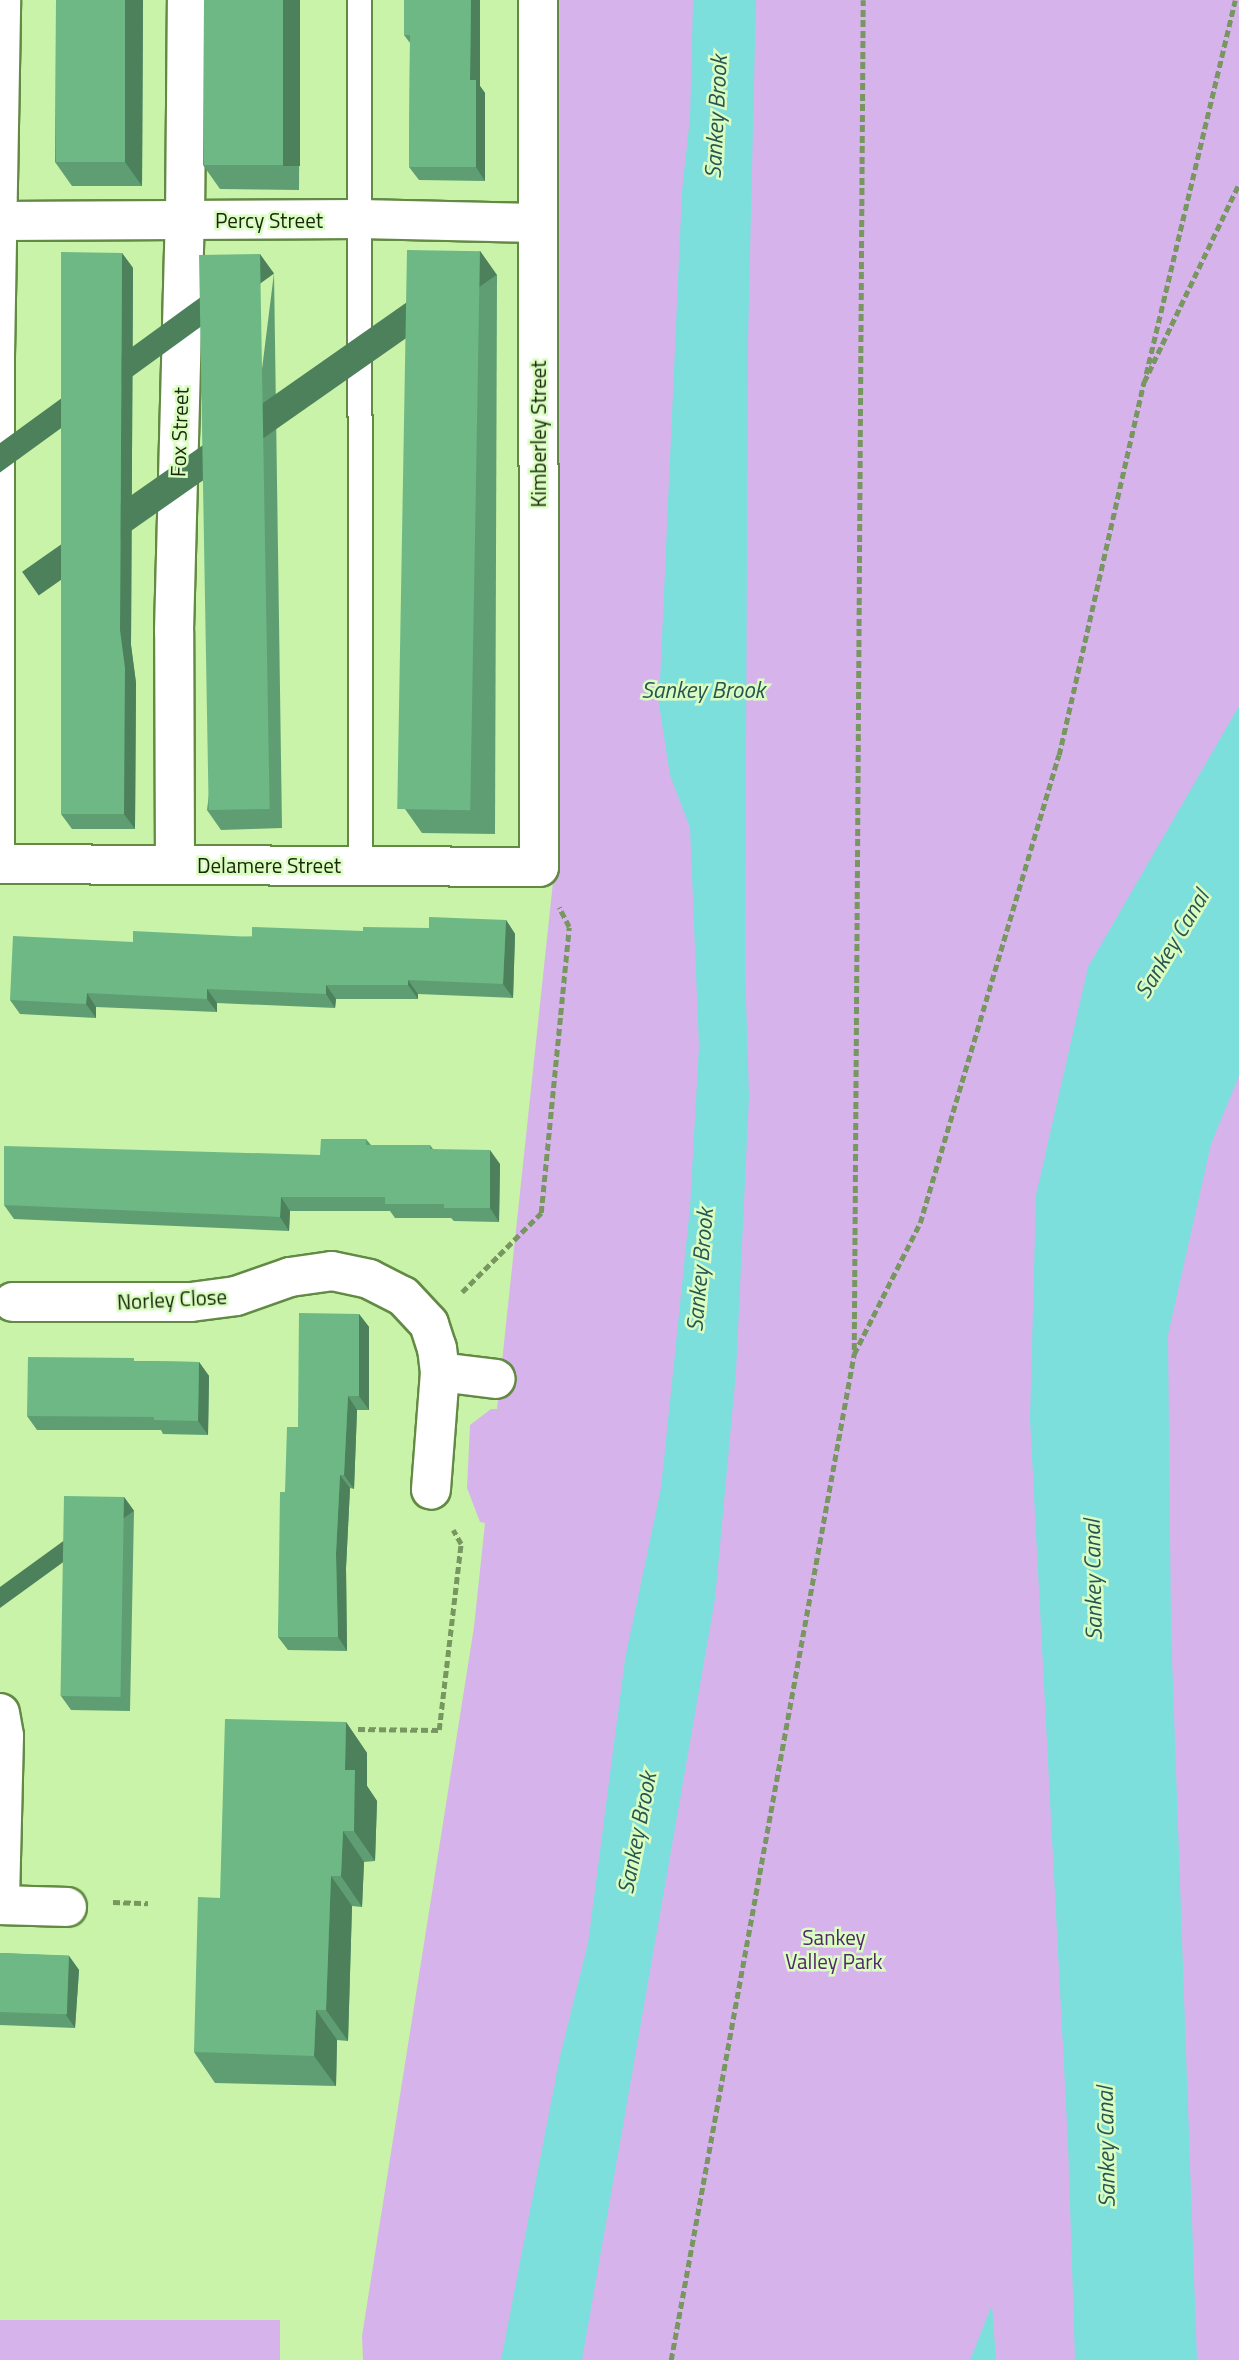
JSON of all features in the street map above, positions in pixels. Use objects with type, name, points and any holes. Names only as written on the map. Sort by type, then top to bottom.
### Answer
[{"type":"street","name":"Fox Street","points":[[175,864],[174,618],[185,220],[187,0]]},
{"type":"street","name":"Kimberley Street","points":[[538,0],[539,867]]},
{"type":"street","name":"Percy Street","points":[[3,220],[360,219],[537,223]]},
{"type":"street","name":"Delamere Street","points":[[1,864],[539,867]]},
{"type":"street","name":"Norley Close","points":[[4,1303],[191,1302],[236,1296],[290,1277],[332,1271],[369,1279],[403,1296],[429,1324],[437,1348],[440,1373],[431,1490]]},
{"type":"street","points":[[440,1373],[496,1379]]},
{"type":"street","points":[[0,1713],[4,1736],[0,1903],[68,1906]]},
{"type":"lane","points":[[1,864],[3,220],[8,0]]},
{"type":"lane","points":[[359,0],[360,866]]},
{"type":"path","points":[[671,2360],[854,1354],[863,0]]},
{"type":"path","points":[[854,1354],[920,1223],[1059,755],[1235,0]]},
{"type":"path","points":[[1144,382],[1239,184]]},
{"type":"path","points":[[429,1324],[541,1213],[569,927],[539,867]]},
{"type":"path","points":[[358,1729],[439,1730],[461,1544],[431,1490]]},
{"type":"green space","name":"Sankey Valley Park","points":[[558,0],[1239,0],[1239,2360],[363,2360],[362,2336],[474,1627],[485,1523],[480,1522],[467,1488],[470,1425],[491,1409],[497,1409],[555,863]]},
{"type":"green space","points":[[0,2320],[280,2320],[280,2360],[0,2360]]},
{"type":"water","name":"Sankey Brook","points":[[693,0],[756,0],[748,340],[745,966],[749,1097],[736,1372],[715,1599],[582,2360],[501,2360],[560,2056],[588,1943],[625,1659],[661,1488],[690,1207],[699,1046],[690,828],[670,775],[659,704],[682,191],[690,118]]},
{"type":"water","name":"Sankey Canal","points":[[1239,706],[1239,1076],[1211,1144],[1168,1335],[1171,1630],[1197,2360],[1075,2360],[1068,2143],[1030,1419],[1036,1195],[1088,967]]},
{"type":"water","points":[[992,2305],[996,2360],[970,2360]]},
{"type":"building","points":[[56,0],[125,0],[125,162],[56,162]]},
{"type":"building","points":[[204,0],[283,0],[283,165],[204,165]]},
{"type":"building","points":[[404,0],[471,0],[470,80],[476,80],[476,167],[409,167],[410,35],[404,35]]},
{"type":"building","points":[[407,250],[480,251],[470,810],[397,809]]},
{"type":"building","points":[[61,252],[122,253],[120,630],[125,668],[124,814],[61,814]]},
{"type":"building","points":[[260,254],[270,809],[209,810],[199,255]]},
{"type":"building","points":[[429,917],[506,920],[503,984],[408,980],[408,985],[326,985],[326,994],[207,989],[207,999],[87,993],[86,1004],[10,1000],[13,936],[133,942],[133,931],[252,937],[252,927],[363,931],[363,927],[429,928]]},
{"type":"building","points":[[321,1139],[366,1139],[366,1145],[430,1145],[430,1149],[490,1150],[490,1208],[444,1208],[444,1204],[385,1204],[385,1197],[281,1197],[280,1217],[4,1205],[4,1146],[320,1155]]},
{"type":"building","points":[[299,1313],[359,1314],[359,1396],[348,1396],[344,1475],[340,1475],[336,1554],[338,1637],[278,1637],[280,1492],[285,1492],[287,1427],[298,1427]]},
{"type":"building","points":[[28,1357],[199,1362],[198,1421],[154,1420],[154,1417],[27,1416]]},
{"type":"building","points":[[64,1496],[124,1497],[121,1697],[61,1696]]},
{"type":"building","points":[[225,1719],[346,1722],[345,1770],[355,1770],[354,1831],[343,1831],[341,1876],[331,1876],[326,2010],[316,2010],[314,2056],[194,2052],[198,1897],[220,1898]]},
{"type":"building","points":[[0,1953],[69,1955],[67,2014],[0,2012]]}]
